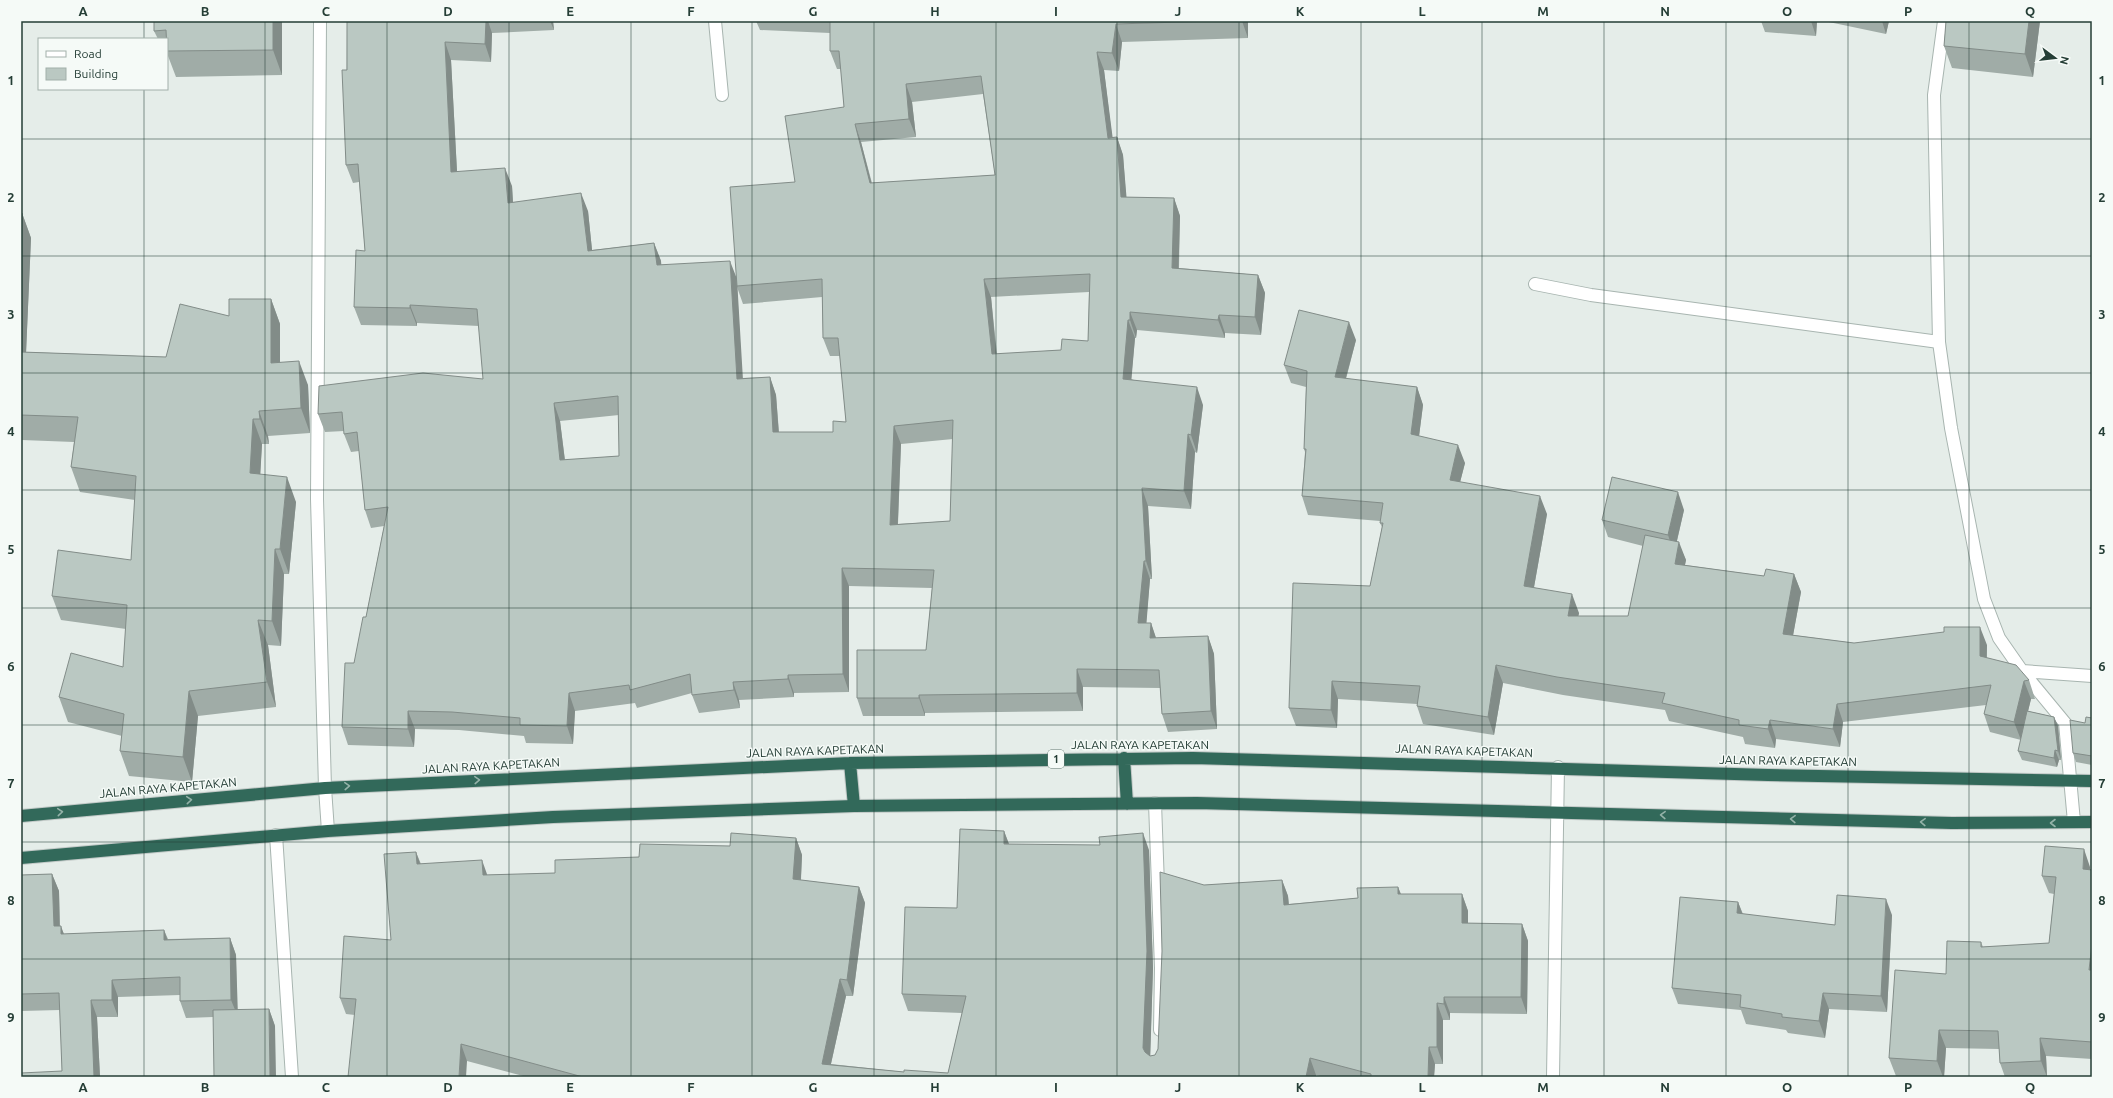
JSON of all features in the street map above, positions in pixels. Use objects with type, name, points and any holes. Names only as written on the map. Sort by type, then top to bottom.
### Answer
[{"type":"highway","name":"JALAN RAYA KAPETAKAN","points":[[21,816],[325,788],[850,763],[1124,758],[1193,758],[1558,767],[1768,775],[2072,781],[2092,780]]},
{"type":"highway","points":[[1124,758],[1127,804]]},
{"type":"highway","points":[[850,763],[854,806]]},
{"type":"highway","points":[[21,858],[328,831],[553,817],[854,806],[1155,803],[1952,823],[2092,822]]},
{"type":"street","points":[[320,21],[317,499],[325,788],[328,831]]},
{"type":"street","points":[[715,21],[722,95]]},
{"type":"street","points":[[1944,21],[1934,96],[1939,342],[1951,428],[1984,599],[1999,638],[2022,671],[2065,723],[2072,781],[2074,822]]},
{"type":"street","points":[[1535,284],[1591,295],[1939,342]]},
{"type":"street","points":[[2022,671],[2092,676]]},
{"type":"street","points":[[1552,1077],[1558,767]]},
{"type":"street","points":[[1155,803],[1161,968],[1159,1045]]},
{"type":"street","points":[[276,835],[292,1077]]},
{"type":"building","points":[[154,21],[273,21],[273,50],[168,51],[168,38],[166,38],[166,30],[154,31]]},
{"type":"building","points":[[347,21],[486,21],[485,44],[445,42],[451,172],[505,168],[508,203],[581,193],[588,251],[654,243],[657,265],[730,261],[737,379],[770,377],[773,432],[833,432],[833,421],[846,422],[838,338],[823,338],[822,279],[737,286],[730,187],[795,182],[785,116],[844,107],[839,51],[830,51],[830,21],[1212,21],[1116,24],[1112,53],[1097,52],[1108,138],[1117,137],[1121,197],[1174,198],[1172,268],[1258,275],[1255,317],[1219,315],[1218,320],[1130,312],[1130,320],[1128,320],[1123,379],[1197,387],[1191,435],[1188,434],[1184,491],[1142,488],[1146,561],[1144,561],[1138,623],[1151,623],[1150,638],[1208,636],[1211,711],[1162,714],[1159,670],[1077,669],[1077,693],[919,695],[919,698],[857,698],[857,650],[926,650],[934,570],[842,568],[843,674],[788,675],[788,679],[733,682],[734,690],[692,695],[690,674],[630,690],[629,685],[569,693],[567,726],[520,725],[520,718],[452,712],[408,711],[408,729],[342,727],[345,663],[354,663],[363,617],[366,617],[388,507],[365,510],[357,432],[344,434],[342,412],[318,414],[319,386],[423,373],[483,379],[477,309],[410,305],[410,308],[354,307],[356,250],[365,251],[358,164],[346,165],[342,70],[347,70]],"holes":[[[981,76],[995,175],[870,183],[855,124],[909,119],[906,84]],[[1090,274],[1088,341],[1062,339],[1061,350],[992,354],[984,279]],[[618,396],[619,456],[560,460],[554,403]],[[953,420],[950,521],[890,525],[894,426]]]},
{"type":"building","points":[[1946,21],[2029,21],[2025,54],[1944,46]]},
{"type":"building","points":[[229,299],[271,299],[271,363],[299,361],[301,408],[259,411],[260,419],[253,419],[250,473],[287,477],[280,549],[275,549],[272,621],[258,620],[267,682],[189,691],[183,757],[120,751],[124,714],[59,697],[71,653],[123,667],[127,605],[52,596],[58,550],[131,560],[136,476],[71,467],[78,417],[21,415],[21,352],[166,357],[180,304],[229,316]]},
{"type":"building","points":[[1299,310],[1349,322],[1335,377],[1417,387],[1411,434],[1458,445],[1450,480],[1540,496],[1524,586],[1572,594],[1568,616],[1628,616],[1645,535],[1679,542],[1675,564],[1764,576],[1766,569],[1794,574],[1783,634],[1854,643],[1944,632],[1944,627],[1980,627],[1980,656],[2016,665],[2029,680],[2024,681],[2014,722],[1984,714],[1991,685],[1837,704],[1833,729],[1770,720],[1768,729],[1739,725],[1739,720],[1662,703],[1665,693],[1557,677],[1496,665],[1488,717],[1417,706],[1420,686],[1332,681],[1331,710],[1289,708],[1293,583],[1370,586],[1383,523],[1380,523],[1383,503],[1302,496],[1306,449],[1304,449],[1307,371],[1284,365]]},
{"type":"building","points":[[1612,477],[1678,492],[1668,535],[1602,520]]},
{"type":"building","points":[[2027,711],[2054,717],[2058,751],[2055,750],[2054,758],[2018,751]]},
{"type":"building","points":[[2086,717],[2092,718],[2092,756],[2073,753],[2070,720],[2085,723]]},
{"type":"building","points":[[960,829],[1004,831],[1004,844],[1100,845],[1099,837],[1143,833],[1147,951],[1143,1048],[1150,1056],[1155,1055],[1158,1049],[1162,951],[1160,872],[1204,885],[1282,880],[1284,905],[1358,898],[1357,888],[1398,887],[1398,894],[1462,894],[1462,923],[1522,924],[1521,997],[1444,997],[1444,1004],[1437,1003],[1437,1047],[1429,1047],[1428,1077],[1371,1077],[1371,1074],[1310,1058],[1306,1077],[583,1077],[461,1044],[459,1077],[348,1077],[356,999],[340,998],[344,936],[391,940],[384,854],[416,852],[417,864],[482,860],[483,875],[555,873],[555,860],[639,857],[640,844],[730,846],[731,833],[796,838],[793,879],[859,887],[847,980],[840,979],[822,1064],[904,1072],[904,1070],[948,1073],[966,996],[902,994],[905,907],[957,908]]},
{"type":"building","points":[[2045,846],[2084,849],[2083,869],[2092,870],[2092,944],[2089,970],[2092,970],[2092,1042],[2040,1038],[2041,1061],[2000,1063],[1998,1031],[1939,1030],[1937,1061],[1889,1058],[1895,970],[1946,974],[1947,941],[1981,942],[1981,947],[2049,943],[2056,877],[2042,876]]},
{"type":"building","points":[[52,874],[54,926],[61,926],[61,934],[164,930],[164,940],[230,938],[231,1000],[180,1001],[180,977],[112,980],[112,1000],[91,1000],[94,1077],[21,1077],[21,1073],[62,1071],[59,993],[21,994],[21,875]]},
{"type":"building","points":[[1837,895],[1886,899],[1881,996],[1823,993],[1819,1021],[1782,1017],[1782,1014],[1740,1007],[1741,995],[1672,988],[1680,897],[1738,902],[1737,913],[1835,925]]},
{"type":"building","points":[[269,1009],[270,1077],[214,1077],[213,1010]]}]
